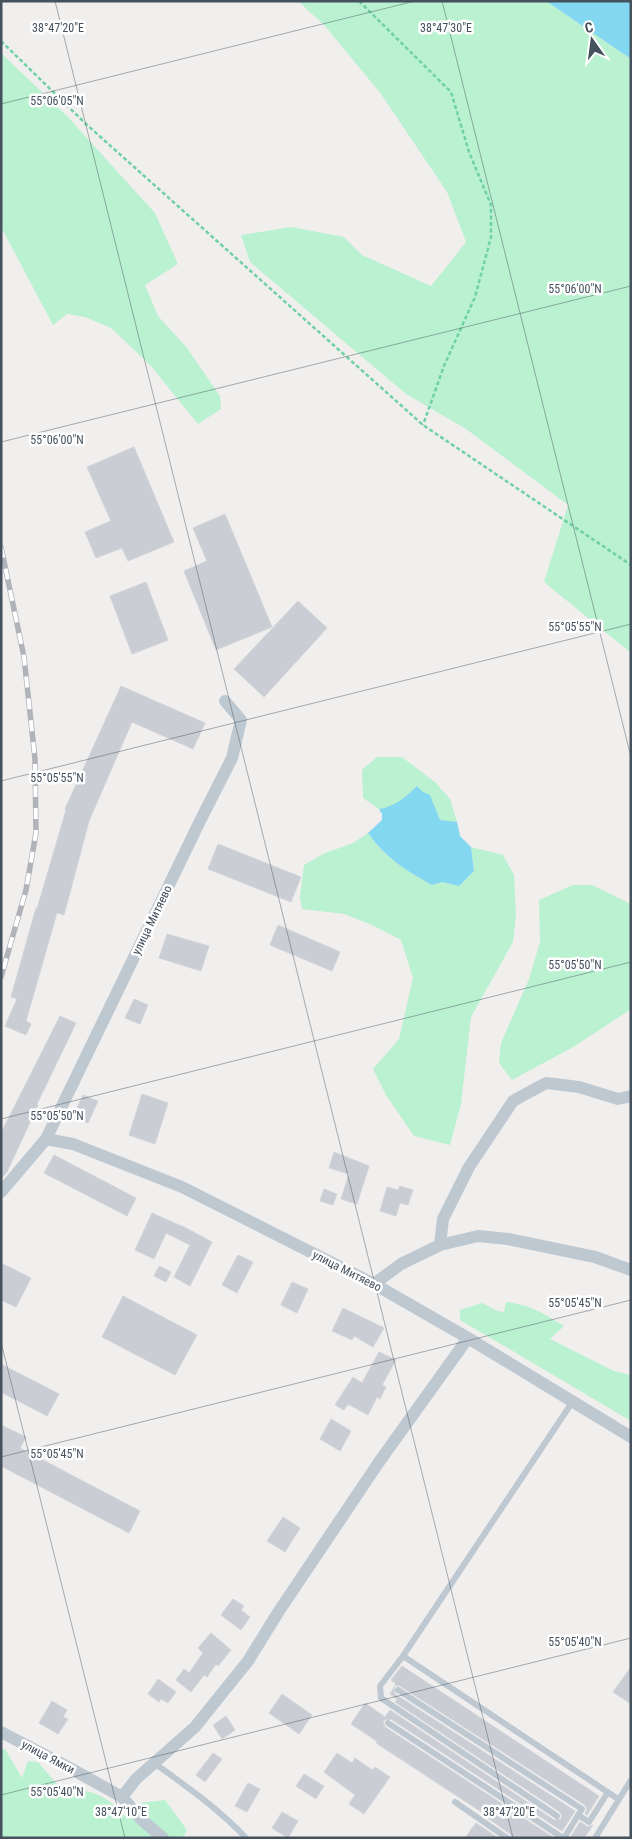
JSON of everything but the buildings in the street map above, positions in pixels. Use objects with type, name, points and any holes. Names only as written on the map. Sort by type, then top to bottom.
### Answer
[{"type":"street","name":"улица Митяево","points":[[2,1193],[46,1139],[232,758],[241,720],[226,701]]},
{"type":"street","points":[[440,1245],[443,1219],[469,1167],[513,1101],[546,1083],[578,1087],[618,1099],[631,1096]]},
{"type":"street","name":"улица Митяево","points":[[46,1139],[73,1144],[182,1187],[374,1284],[468,1338],[631,1437]]},
{"type":"street","points":[[374,1284],[401,1264],[440,1245],[478,1236],[508,1239],[595,1257],[631,1270]]},
{"type":"street","points":[[122,1797],[136,1779],[195,1727],[248,1661],[373,1470],[468,1338]]},
{"type":"street","name":"улица Ямки","points":[[1,1732],[122,1797],[141,1819],[163,1838]]},
{"type":"lane","points":[[557,1816],[381,1698],[380,1686],[403,1656],[573,1401]]},
{"type":"lane","points":[[403,1656],[618,1799]]},
{"type":"lane","points":[[388,1723],[563,1838],[582,1809],[398,1690]]},
{"type":"lane","points":[[154,1763],[206,1800],[232,1822],[246,1838]]},
{"type":"lane","points":[[591,1837],[631,1780]]},
{"type":"lane","points":[[578,1815],[589,1822],[608,1792]]},
{"type":"lane","points":[[455,1802],[507,1838]]},
{"type":"path","points":[[359,1],[451,92],[470,152],[491,204],[492,237],[475,297],[444,366],[423,425]]},
{"type":"path","points":[[1,41],[93,131],[423,425],[631,565]]},
{"type":"green space","points":[[298,1],[546,1],[631,59],[631,653],[544,582],[568,505],[466,429],[406,394],[250,262],[241,235],[291,227],[344,237],[362,255],[431,286],[466,242],[447,192],[381,94],[325,26]]},
{"type":"green space","points":[[1,53],[66,115],[155,213],[178,264],[145,285],[158,316],[187,348],[220,396],[221,409],[198,424],[150,365],[111,328],[85,317],[67,314],[53,325],[1,227]]},
{"type":"green space","points":[[377,757],[402,757],[436,783],[450,799],[457,822],[440,821],[435,810],[417,786],[399,801],[384,808],[379,809],[363,798],[362,770]]},
{"type":"green space","points":[[368,833],[389,857],[432,885],[442,882],[459,886],[474,871],[471,847],[503,855],[514,875],[516,915],[513,942],[471,1017],[461,1104],[450,1145],[414,1136],[386,1095],[373,1069],[399,1039],[413,978],[401,940],[370,924],[344,914],[302,909],[300,897],[304,865],[325,853],[353,843]]},
{"type":"green space","points":[[573,885],[592,885],[631,904],[631,1009],[575,1046],[512,1080],[499,1063],[501,1043],[529,979],[540,942],[539,900]]},
{"type":"green space","points":[[506,1302],[536,1310],[564,1326],[550,1339],[614,1371],[631,1375],[631,1421],[460,1320],[460,1310],[482,1303],[497,1311],[504,1312]]},
{"type":"green space","points":[[1,1748],[5,1749],[22,1778],[28,1761],[38,1762],[57,1784],[62,1796],[68,1798],[71,1788],[95,1794],[112,1803],[125,1816],[139,1803],[165,1800],[187,1830],[183,1838],[1,1838]]},
{"type":"water","points":[[546,1],[631,1],[631,59]]},
{"type":"water","points":[[417,786],[423,792],[430,795],[440,820],[457,822],[460,836],[471,847],[474,871],[459,886],[442,882],[432,885],[423,880],[389,857],[368,833],[382,820],[382,814],[379,809],[399,801]]},
{"type":"railway","points":[[1,547],[24,657],[35,759],[36,833],[26,890],[1,977]]}]
